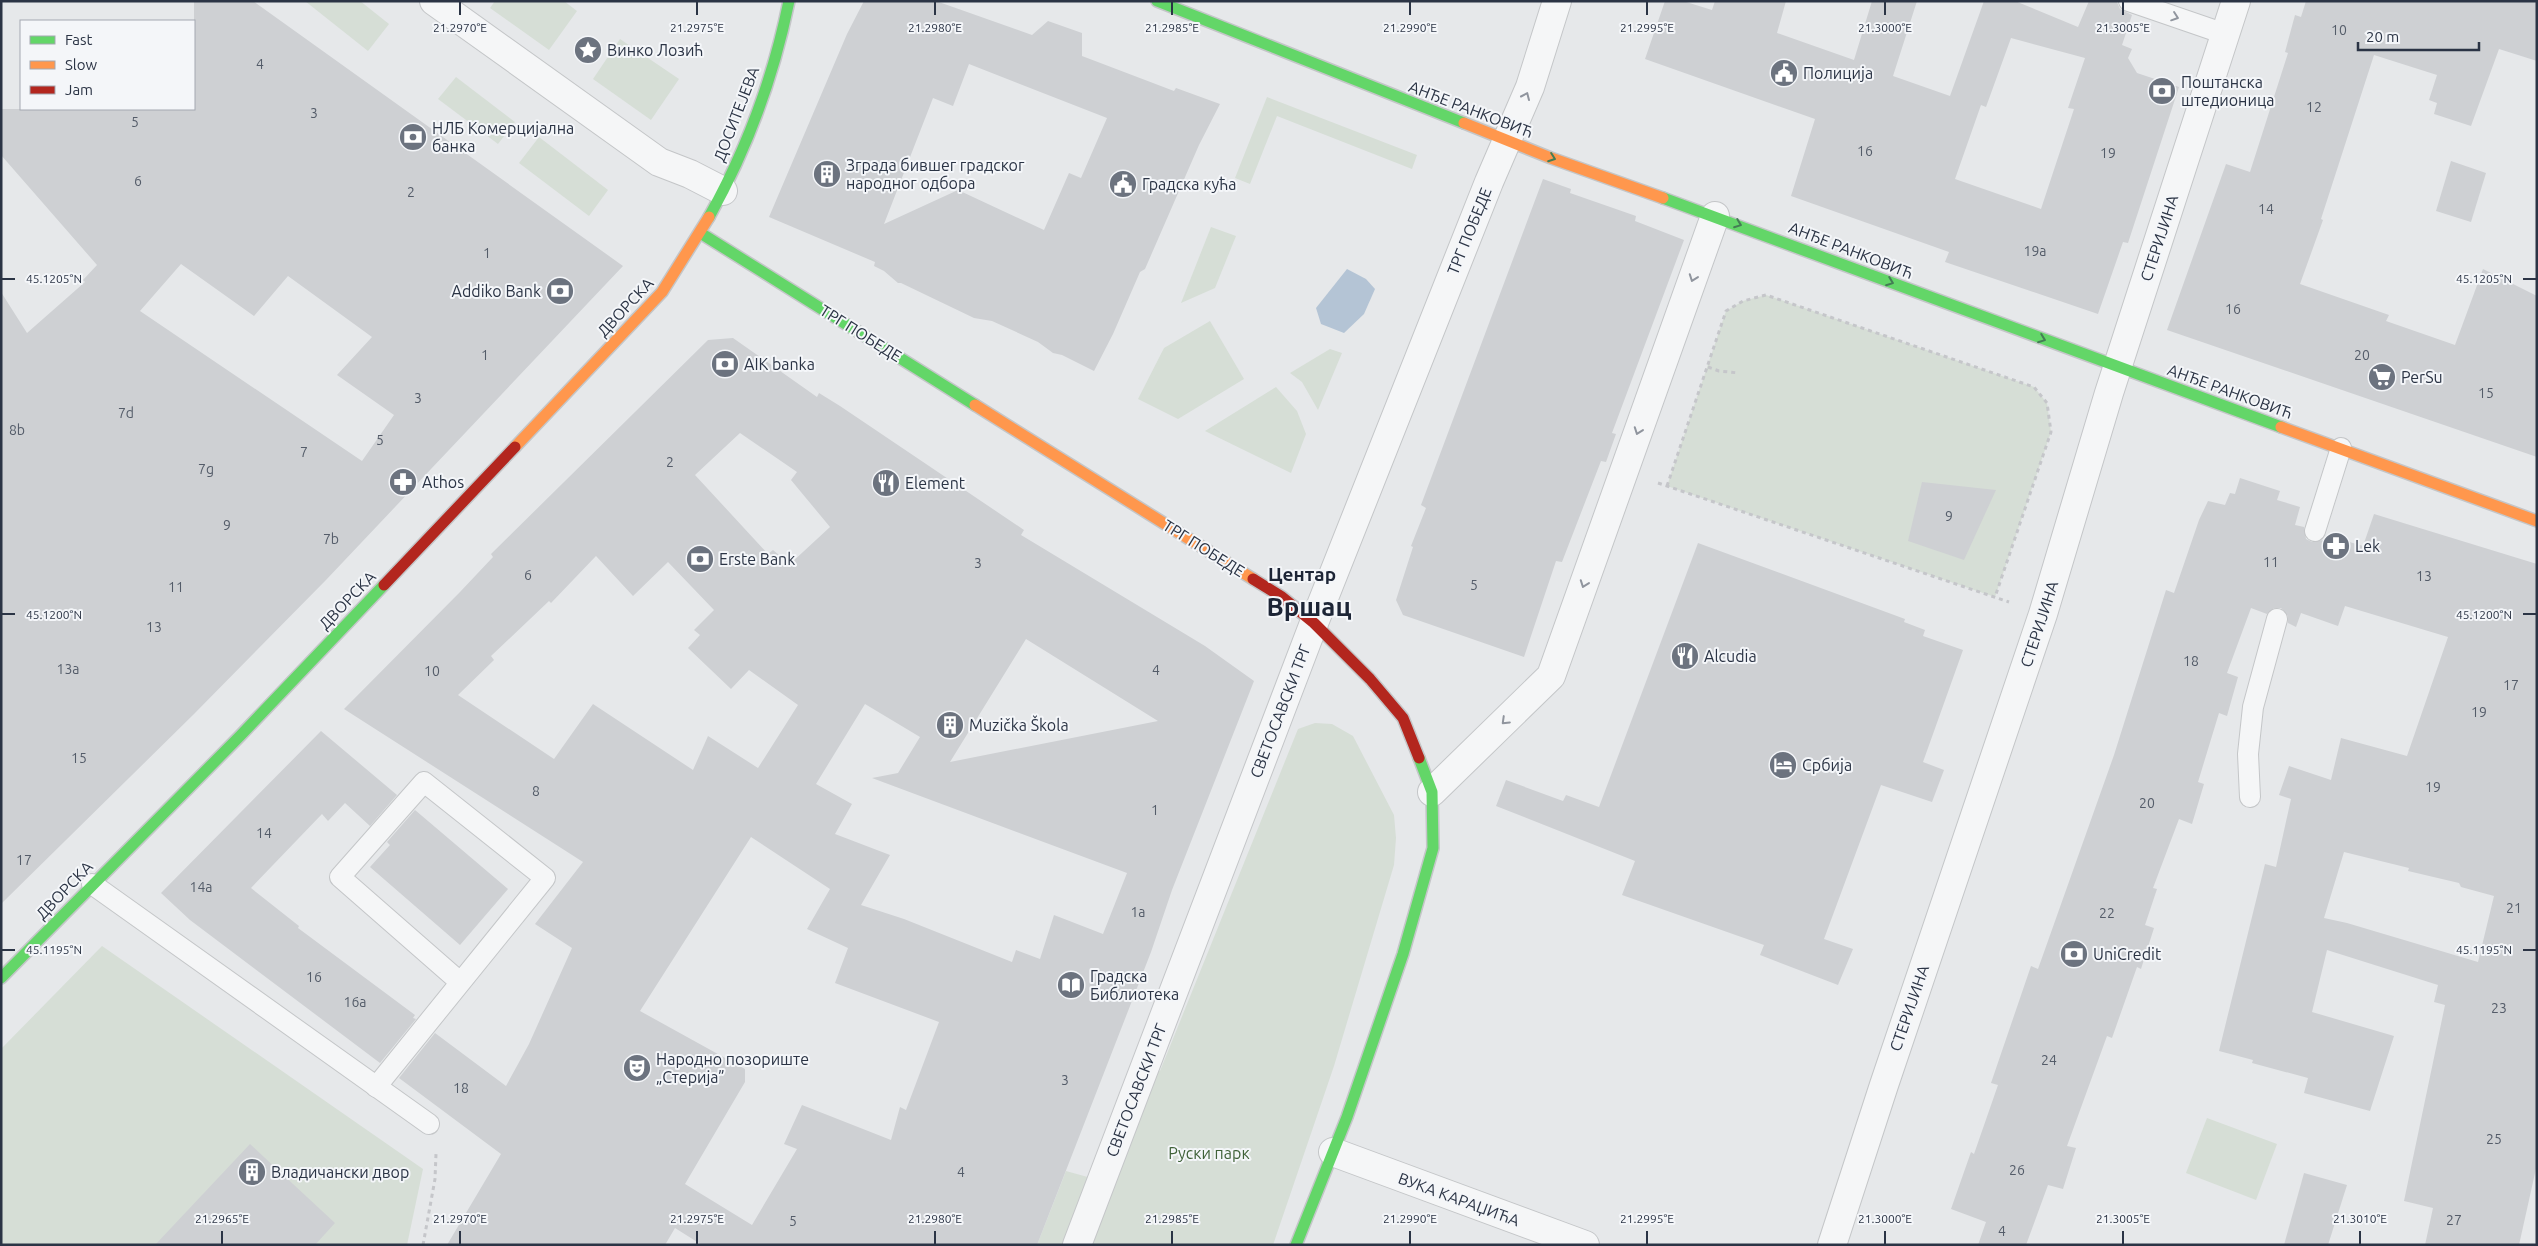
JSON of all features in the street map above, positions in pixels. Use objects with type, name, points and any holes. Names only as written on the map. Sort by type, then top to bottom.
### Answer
[{"type":"street","points":[[434,1],[659,162],[690,174],[723,191]]},
{"type":"street","name":"ДОСИТЕЈЕВА","points":[[702,234],[723,191],[760,101],[789,1]]},
{"type":"street","name":"АНЂЕ РАНКОВИЋ","points":[[1157,1],[1506,140],[2537,521]]},
{"type":"street","name":"ТРГ ПОБЕДЕ","points":[[702,234],[1282,597],[1314,623],[1506,140],[1530,87],[1557,1]]},
{"type":"street","name":"СТЕРИЈИНА","points":[[1832,1245],[2043,614],[2118,366],[2236,1]]},
{"type":"street","points":[[1432,792],[1551,676],[1715,216]]},
{"type":"street","name":"ДВОРСКА","points":[[1,978],[240,736],[662,292],[702,234]]},
{"type":"street","name":"СВЕТОСАВСКИ ТРГ","points":[[1077,1245],[1314,623],[1370,679],[1403,718],[1432,792],[1433,848],[1403,954],[1333,1152],[1296,1245]]},
{"type":"street","name":"ВУКА КАРАЏИЋА","points":[[1333,1152],[1585,1245]]},
{"type":"lane","points":[[2129,1],[2225,34]]},
{"type":"lane","points":[[2315,531],[2341,448]]},
{"type":"lane","points":[[2250,797],[2248,754],[2253,707],[2278,619]]},
{"type":"lane","points":[[376,1087],[545,878],[424,782],[340,877],[460,982]]},
{"type":"lane","points":[[92,884],[429,1124]]},
{"type":"path","points":[[1667,486],[1726,312],[1743,301],[1766,295],[2034,387],[2047,403],[2051,432],[1995,597]]},
{"type":"path","points":[[1708,366],[1719,371],[1739,373]]},
{"type":"path","points":[[1624,471],[2043,614]]},
{"type":"path","points":[[423,1245],[435,1179],[436,1149],[429,1124]]},
{"type":"green space","points":[[305,1],[360,1],[389,24],[368,51]]},
{"type":"green space","points":[[495,1],[564,1],[577,11],[549,50],[490,8]]},
{"type":"green space","points":[[620,39],[679,79],[651,120],[593,79]]},
{"type":"green space","points":[[456,77],[515,122],[498,144],[438,99]]},
{"type":"green space","points":[[1267,97],[1417,155],[1412,169],[1277,116],[1250,184],[1235,178]]},
{"type":"green space","points":[[539,137],[608,190],[589,216],[519,163]]},
{"type":"green space","points":[[1211,227],[1236,236],[1215,288],[1181,303]]},
{"type":"green space","points":[[1766,295],[2034,387],[2047,403],[2051,432],[1995,597],[1667,486],[1726,311],[1743,301]]},
{"type":"green space","points":[[1210,321],[1244,379],[1178,419],[1138,399],[1164,348]]},
{"type":"green space","points":[[1330,349],[1342,353],[1318,410],[1302,382],[1290,373]]},
{"type":"green space","points":[[1276,387],[1297,411],[1306,434],[1291,473],[1205,431]]},
{"type":"green space","name":"Руски парк","points":[[1315,723],[1332,724],[1353,736],[1394,815],[1396,838],[1394,865],[1334,1066],[1273,1245],[1037,1245],[1066,1171],[1102,1181],[1145,1067],[1160,1071],[1298,729]]},
{"type":"green space","points":[[102,946],[423,1169],[407,1245],[1,1245],[1,1049]]},
{"type":"green space","points":[[2207,1118],[2277,1144],[2256,1200],[2186,1173]]},
{"type":"water","points":[[1347,269],[1366,279],[1375,289],[1364,314],[1344,333],[1321,324],[1316,308]]},
{"type":"building","points":[[194,1],[253,1],[623,266],[326,580],[194,714],[1,904],[1,292],[27,333],[85,282],[83,280],[97,265],[1,155],[1,109],[195,110]],"holes":[[[181,264],[254,316],[288,276],[372,337],[337,375],[394,415],[362,461],[140,311]]]},
{"type":"building","name":"Градска кућа","points":[[864,1],[936,1],[1032,35],[1048,21],[1082,33],[1082,56],[1174,91],[1176,88],[1220,104],[1199,145],[1145,269],[1140,272],[1113,334],[1094,371],[1062,355],[1053,353],[1038,342],[992,321],[974,318],[898,283],[884,271],[874,266],[875,262],[769,217],[847,34]],"holes":[[[969,64],[1107,118],[1081,178],[1069,173],[1044,230],[958,190],[884,224],[933,98],[953,106]]]},
{"type":"building","points":[[1665,1],[1683,1],[1712,10],[1715,1],[1786,1],[1777,33],[1854,60],[1872,1],[1917,1],[1893,76],[1950,96],[1984,1],[2015,1],[2078,27],[2089,1],[2117,2],[2120,9],[2132,15],[2122,45],[2132,49],[2128,58],[2137,73],[2179,87],[2128,243],[2123,242],[2098,314],[1945,262],[1949,252],[1791,196],[1815,119],[1645,59]],"holes":[[[2011,38],[2085,58],[2068,108],[2074,109],[2041,209],[1955,179],[1981,105],[1986,107]]]},
{"type":"building","points":[[2306,1],[2537,1],[2537,61],[2499,49],[2471,126],[2434,114],[2437,103],[2429,100],[2437,75],[2374,55],[2321,219],[2323,220],[2300,284],[2389,315],[2386,321],[2455,345],[2483,269],[2537,296],[2537,457],[2167,330],[2226,164],[2250,172],[2288,53],[2285,52],[2295,15],[2301,17]]},
{"type":"building","points":[[2451,161],[2486,173],[2471,222],[2436,211]]},
{"type":"building","points":[[1543,179],[1571,189],[1570,193],[1636,216],[1635,221],[1684,240],[1612,433],[1616,434],[1606,462],[1601,461],[1562,562],[1556,561],[1524,657],[1403,615],[1396,600],[1413,547],[1411,546],[1426,508],[1421,505]]},
{"type":"building","points":[[733,338],[817,397],[819,393],[840,406],[1024,530],[1021,535],[1205,646],[1254,681],[1037,1245],[702,1245],[675,1228],[665,1245],[447,1245],[501,1154],[399,1078],[435,1033],[506,1086],[529,1044],[572,948],[535,924],[583,862],[344,709],[460,592],[493,557],[491,554],[708,340]],"holes":[[[740,433],[797,472],[791,480],[830,527],[790,564],[773,550],[768,554],[695,475]],[[596,556],[633,596],[668,562],[714,610],[694,630],[700,635],[688,648],[731,689],[749,670],[798,705],[758,768],[708,736],[693,770],[593,704],[554,759],[458,695],[494,660],[491,656],[549,601],[551,603]],[[1026,639],[1158,721],[950,762]],[[865,704],[920,737],[898,773],[872,778],[1127,873],[1103,934],[1054,915],[1040,959],[1016,950],[1012,962],[904,919],[861,905],[890,855],[835,834],[852,804],[816,784]],[[751,837],[830,889],[807,929],[848,948],[835,983],[939,1022],[906,1110],[900,1107],[891,1140],[802,1105],[784,1144],[797,1149],[752,1225],[685,1184],[745,1082],[745,1069],[640,1011]]]},
{"type":"building","points":[[2240,478],[2280,491],[2277,500],[2300,507],[2295,525],[2304,527],[2306,539],[2312,542],[2323,540],[2326,535],[2363,546],[2374,514],[2537,564],[2537,1164],[2519,1245],[2425,1245],[2433,1208],[2404,1201],[2445,1005],[2434,1002],[2438,985],[2327,950],[2312,1012],[2394,1036],[2370,1111],[2304,1093],[2308,1078],[2252,1063],[2253,1060],[2219,1051],[2265,864],[2276,867],[2291,799],[2279,795],[2289,766],[2331,780],[2341,738],[2407,756],[2448,637],[2345,606],[2338,626],[2301,613],[2296,627],[2288,623],[2288,616],[2281,608],[2274,608],[2267,614],[2251,608],[2227,673],[2238,677],[2227,716],[2219,713],[2198,782],[2204,784],[2192,824],[2179,819],[2153,888],[2157,889],[2145,925],[2154,928],[2141,969],[2137,967],[2112,1038],[2107,1036],[2067,1146],[2076,1148],[2063,1189],[2048,1185],[2026,1245],[1978,1245],[1986,1222],[1951,1209],[1971,1152],[1974,1154],[1998,1085],[1991,1083],[2031,966],[2038,969],[2114,755],[2166,590],[2174,593],[2199,520],[2208,501],[2225,505],[2230,493],[2235,494]],"holes":[[[2344,852],[2409,868],[2408,871],[2459,883],[2461,887],[2494,896],[2478,962],[2347,923],[2324,918]]]},
{"type":"building","points":[[1922,482],[1996,490],[1964,560],[1908,541]]},
{"type":"building","name":"Србија","points":[[1698,543],[1905,619],[1904,622],[1925,630],[1923,636],[1963,650],[1923,762],[1944,770],[1932,802],[1881,785],[1824,939],[1853,949],[1838,985],[1760,955],[1764,945],[1622,895],[1635,861],[1496,806],[1506,780],[1563,801],[1566,795],[1599,807]]},
{"type":"building","points":[[321,731],[397,795],[370,826],[345,803],[328,821],[322,814],[251,888],[299,926],[298,928],[415,1015],[413,1018],[416,1019],[380,1063],[190,920],[161,893]]},
{"type":"building","points":[[415,810],[508,889],[460,945],[370,867],[390,845],[387,842]]},
{"type":"building","name":"Владичански двор","points":[[250,1144],[335,1223],[315,1245],[155,1245]]},
{"type":"building","points":[[2304,1173],[2347,1185],[2328,1245],[2284,1245]]},
{"type":"traffic: fast","points":[[709,217],[747,139],[767,84],[789,1]]},
{"type":"traffic: fast","points":[[1157,1],[1464,123]]},
{"type":"traffic: fast","points":[[1663,198],[2281,427]]},
{"type":"traffic: fast","points":[[702,234],[975,405]]},
{"type":"traffic: fast","points":[[1,978],[240,736],[384,585]]},
{"type":"traffic: fast","points":[[1296,1245],[1347,1117],[1403,954],[1433,848],[1432,792],[1419,758]]},
{"type":"traffic: slow","points":[[1464,123],[1551,158],[1663,198]]},
{"type":"traffic: slow","points":[[515,447],[662,292],[709,217]]},
{"type":"traffic: slow","points":[[975,405],[1253,579]]},
{"type":"traffic: slow","points":[[2281,427],[2537,521]]},
{"type":"traffic: jam","points":[[384,585],[515,447]]},
{"type":"traffic: jam","points":[[1253,579],[1282,597],[1314,623],[1370,679],[1403,718],[1419,758]]},
{"type":"place","name":"Винко Лозић","points":[[588,50]]},
{"type":"place","name":"Полицијa","points":[[1784,73]]},
{"type":"place","name":"Поштанска штедионица","points":[[2162,91]]},
{"type":"place","name":"НЛБ Комерцијална банка","points":[[413,137]]},
{"type":"place","name":"Зграда бившег градског народног одбора","points":[[827,174]]},
{"type":"place","name":"Градска кућа","points":[[1123,184]]},
{"type":"place","name":"Addiko Bank","points":[[560,291]]},
{"type":"place","name":"AIK banka","points":[[725,364]]},
{"type":"place","name":"PerSu","points":[[2382,377]]},
{"type":"place","name":"Athos","points":[[403,482]]},
{"type":"place","name":"Element","points":[[886,483]]},
{"type":"place","name":"Lek","points":[[2336,546]]},
{"type":"place","name":"Erste Bank","points":[[700,559]]},
{"type":"place","name":"Alcudia","points":[[1685,656]]},
{"type":"place","name":"Muzička Škola","points":[[950,725]]},
{"type":"place","name":"Србија","points":[[1783,765]]},
{"type":"place","name":"UniCredit","points":[[2074,954]]},
{"type":"place","name":"Градска Библиотека","points":[[1071,985]]},
{"type":"place","name":"Народно позориште „Стерија”","points":[[637,1068]]},
{"type":"place","name":"Владичански двор","points":[[252,1172]]},
{"type":"district","name":"Центар","points":[[1302,574]]},
{"type":"district","name":"Вршац","points":[[1309,606]]}]
